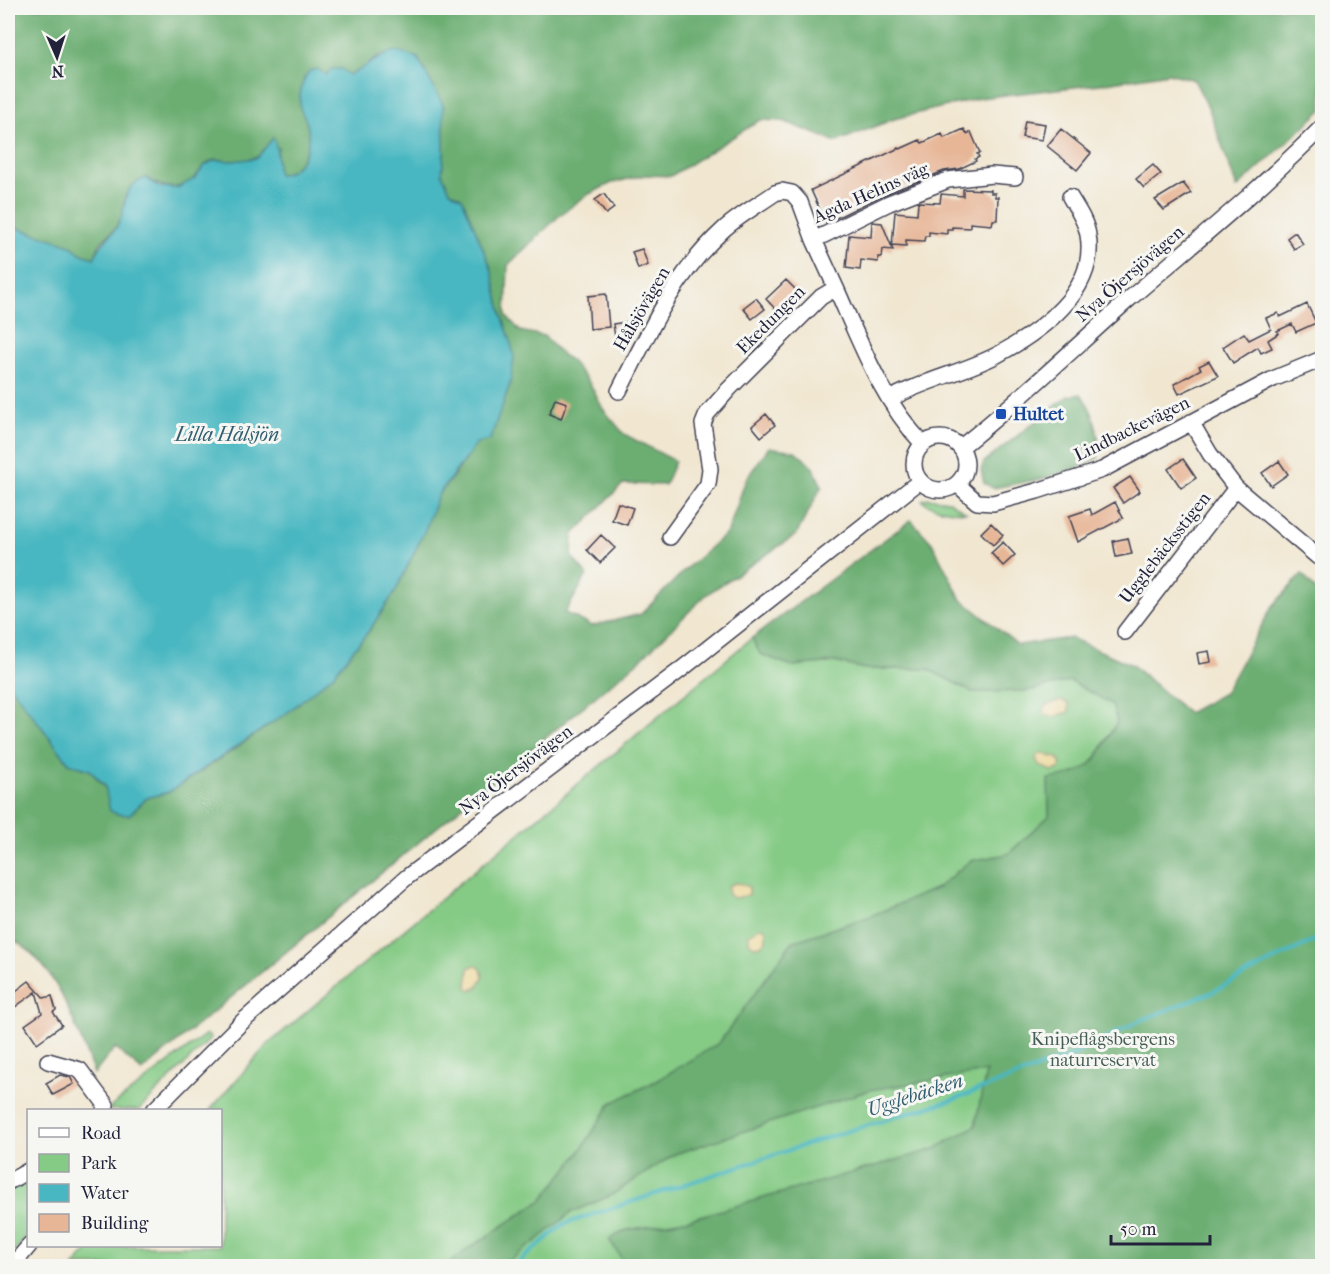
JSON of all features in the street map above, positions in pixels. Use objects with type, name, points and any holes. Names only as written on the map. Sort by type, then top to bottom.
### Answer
[{"type":"street","name":"Nya Öjersjövägen","points":[[960,447],[1001,414],[1129,299],[1248,199],[1323,128]]},
{"type":"street","name":"Agda Helins väg","points":[[814,240],[889,203],[948,180],[992,175],[1015,177]]},
{"type":"street","name":"Hålsjövägen","points":[[619,391],[659,312],[681,276],[724,229],[775,193],[782,191],[792,193],[800,202],[814,240]]},
{"type":"street","points":[[890,399],[914,386],[996,355],[1032,333],[1063,307],[1084,276],[1090,251],[1088,232],[1070,197]]},
{"type":"street","points":[[814,240],[865,353],[890,399],[923,444]]},
{"type":"street","name":"Ekedungen","points":[[670,537],[708,484],[710,469],[703,424],[707,414],[721,397],[821,297],[836,288]]},
{"type":"street","name":"Lindbackevägen","points":[[957,484],[977,502],[984,504],[1102,470],[1273,379],[1323,359]]},
{"type":"street","points":[[1191,422],[1210,454],[1236,488],[1318,557]]},
{"type":"street","points":[[942,437],[955,442],[960,447],[967,459],[962,480],[945,490],[931,489],[920,481],[914,469],[914,462],[918,449],[923,444],[942,437]]},
{"type":"street","name":"Nya Öjersjövägen","points":[[155,1109],[242,1022],[407,877],[692,661],[920,481]]},
{"type":"street","name":"Ugglebäcksstigen","points":[[1125,632],[1236,488]]},
{"type":"street","points":[[48,1061],[80,1070],[106,1105],[104,1109]]},
{"type":"street","points":[[8,1182],[27,1172]]},
{"type":"street","points":[[12,1266],[27,1247]]},
{"type":"green space","points":[[8,8],[1322,8],[1322,110],[1237,188],[1209,109],[1194,80],[1169,73],[1100,84],[980,98],[894,119],[836,142],[783,121],[760,120],[671,176],[645,175],[612,183],[587,195],[559,216],[508,265],[506,315],[520,331],[544,336],[571,361],[590,384],[603,409],[624,434],[675,461],[665,485],[623,484],[573,535],[572,557],[587,575],[565,613],[592,626],[641,614],[689,566],[728,532],[746,479],[769,447],[795,451],[812,466],[822,486],[796,535],[707,594],[641,659],[142,1071],[115,1048],[94,1074],[73,1019],[55,983],[31,953],[17,942],[8,945],[8,683],[69,763],[90,770],[129,815],[147,798],[169,792],[232,751],[288,712],[333,675],[368,632],[395,592],[425,530],[438,495],[499,412],[510,384],[510,339],[491,268],[462,198],[450,191],[442,174],[443,105],[382,54],[359,71],[349,75],[341,69],[325,75],[304,78],[300,108],[306,119],[309,137],[300,161],[287,172],[279,175],[275,162],[278,148],[245,160],[211,161],[191,181],[179,187],[166,187],[146,178],[125,196],[122,217],[100,244],[94,259],[68,244],[17,228],[8,216]]},
{"type":"green space","points":[[1081,394],[1096,424],[1098,458],[1074,469],[1042,479],[993,488],[984,483],[981,470],[984,462],[1068,396]]},
{"type":"green space","points":[[928,498],[949,501],[966,512],[937,508],[922,500]]},
{"type":"green space","name":"Knipeflågsbergens naturreservat","points":[[911,520],[932,543],[961,599],[1018,645],[1071,638],[1132,665],[1188,713],[1224,693],[1272,607],[1302,574],[1322,597],[1322,1266],[626,1266],[609,1239],[627,1230],[690,1219],[935,1149],[975,1126],[986,1072],[870,1090],[675,1154],[610,1196],[572,1212],[502,1266],[446,1266],[542,1200],[579,1153],[611,1103],[656,1081],[719,1043],[792,942],[868,917],[937,888],[970,861],[1008,854],[1049,816],[1048,779],[1063,777],[1084,769],[1104,746],[1117,722],[1112,704],[1070,681],[1027,691],[972,692],[928,669],[865,669],[835,662],[792,666],[760,654],[752,638]]},
{"type":"green space","points":[[752,638],[760,654],[792,666],[835,662],[865,669],[928,669],[972,692],[1027,691],[1070,681],[1112,704],[1117,722],[1092,764],[1322,1266],[74,1266],[91,1247],[222,1247],[222,1109],[211,1109],[267,1045]]},
{"type":"green space","points":[[206,1034],[211,1038],[140,1109],[110,1109]]},
{"type":"green space","points":[[27,1180],[27,1236],[8,1259],[8,1190]]},
{"type":"sand","points":[[1061,700],[1069,704],[1069,712],[1053,717],[1044,714],[1045,706]]},
{"type":"sand","points":[[1043,753],[1058,758],[1061,764],[1059,769],[1053,771],[1040,766],[1036,759]]},
{"type":"sand","points":[[738,883],[749,887],[749,895],[735,898],[729,896],[728,887]]},
{"type":"sand","points":[[759,927],[766,930],[766,941],[754,946],[749,942],[749,935]]},
{"type":"sand","points":[[475,965],[481,969],[483,977],[477,988],[470,990],[467,987],[469,968]]},
{"type":"water","name":"Lilla Hålsjön","points":[[395,51],[418,58],[443,105],[442,174],[450,191],[462,198],[491,268],[510,339],[514,357],[510,384],[490,440],[477,443],[438,495],[425,530],[395,592],[368,632],[333,675],[288,712],[169,792],[147,798],[129,815],[118,814],[110,811],[105,786],[90,770],[69,763],[8,683],[8,216],[17,228],[68,244],[82,254],[94,258],[120,221],[127,193],[137,182],[146,178],[159,187],[177,188],[194,179],[205,165],[215,160],[233,161],[257,158],[273,138],[278,175],[287,173],[299,163],[307,149],[307,124],[300,102],[303,83],[309,71],[318,69],[325,75],[332,69],[341,69],[349,75]]},
{"type":"building","points":[[1025,121],[1045,124],[1042,140],[1022,137]]},
{"type":"building","points":[[964,129],[967,134],[971,132],[980,153],[977,154],[979,157],[975,159],[976,161],[885,194],[826,223],[811,190],[899,148],[920,140],[922,143],[942,134],[944,138]]},
{"type":"building","points":[[1061,129],[1091,153],[1077,170],[1047,146]]},
{"type":"building","points":[[1153,165],[1161,174],[1144,188],[1136,179]]},
{"type":"building","points":[[1183,183],[1191,193],[1164,210],[1155,200]]},
{"type":"building","points":[[963,189],[991,190],[991,193],[995,193],[995,197],[998,197],[997,220],[993,220],[992,225],[970,223],[970,228],[947,229],[947,234],[929,232],[929,236],[925,236],[924,241],[906,240],[906,246],[892,245],[895,212],[917,214],[918,202],[940,203],[941,194],[963,196]]},
{"type":"building","points":[[604,194],[614,208],[606,214],[595,200]]},
{"type":"building","points":[[872,222],[882,223],[893,250],[883,249],[882,257],[878,257],[878,262],[861,260],[860,270],[846,268],[849,235],[871,237]]},
{"type":"building","points":[[1295,232],[1303,244],[1294,249],[1287,238]]},
{"type":"building","points":[[642,249],[648,265],[638,269],[632,252]]},
{"type":"building","points":[[786,280],[801,295],[780,314],[766,299]]},
{"type":"building","points":[[606,294],[609,327],[590,329],[588,296]]},
{"type":"building","points":[[756,298],[765,309],[752,319],[743,308]]},
{"type":"building","points":[[1307,304],[1316,323],[1296,332],[1292,324],[1277,331],[1279,333],[1268,340],[1272,348],[1261,353],[1258,347],[1233,363],[1223,347],[1244,333],[1249,340],[1271,329],[1266,318],[1278,313],[1280,317]]},
{"type":"building","points":[[627,322],[629,336],[615,337],[613,324]]},
{"type":"building","points":[[1209,361],[1218,376],[1179,394],[1174,384],[1201,369],[1199,366]]},
{"type":"building","points":[[555,399],[567,403],[561,419],[549,414]]},
{"type":"building","points":[[766,414],[775,425],[761,437],[752,426]]},
{"type":"building","points":[[1183,459],[1196,478],[1181,488],[1168,469]]},
{"type":"building","points":[[1279,461],[1288,474],[1271,486],[1262,473]]},
{"type":"building","points":[[1130,477],[1140,491],[1123,503],[1113,488]]},
{"type":"building","points":[[1115,502],[1123,518],[1078,542],[1069,516],[1090,509],[1092,515]]},
{"type":"building","points":[[618,503],[633,508],[627,525],[612,520]]},
{"type":"building","points":[[991,523],[1003,535],[993,545],[981,533]]},
{"type":"building","points":[[601,535],[615,548],[600,563],[587,550]]},
{"type":"building","points":[[1128,538],[1132,554],[1116,557],[1113,541]]},
{"type":"building","points":[[1003,542],[1015,555],[1003,566],[991,553]]},
{"type":"building","points":[[1209,651],[1211,662],[1199,664],[1197,653]]},
{"type":"building","points":[[29,981],[44,998],[52,996],[56,1010],[53,1012],[62,1025],[37,1043],[25,1025],[42,1013],[36,992],[8,1012],[8,997]]},
{"type":"building","points":[[60,1075],[70,1077],[74,1084],[53,1095],[46,1083]]},
{"type":"waterway","name":"Ugglebäcken","points":[[514,1266],[564,1224],[838,1134],[949,1101],[1071,1056],[1139,1021],[1210,993],[1322,937]]},
{"type":"place","name":"Hultet","points":[[1001,414]]}]
